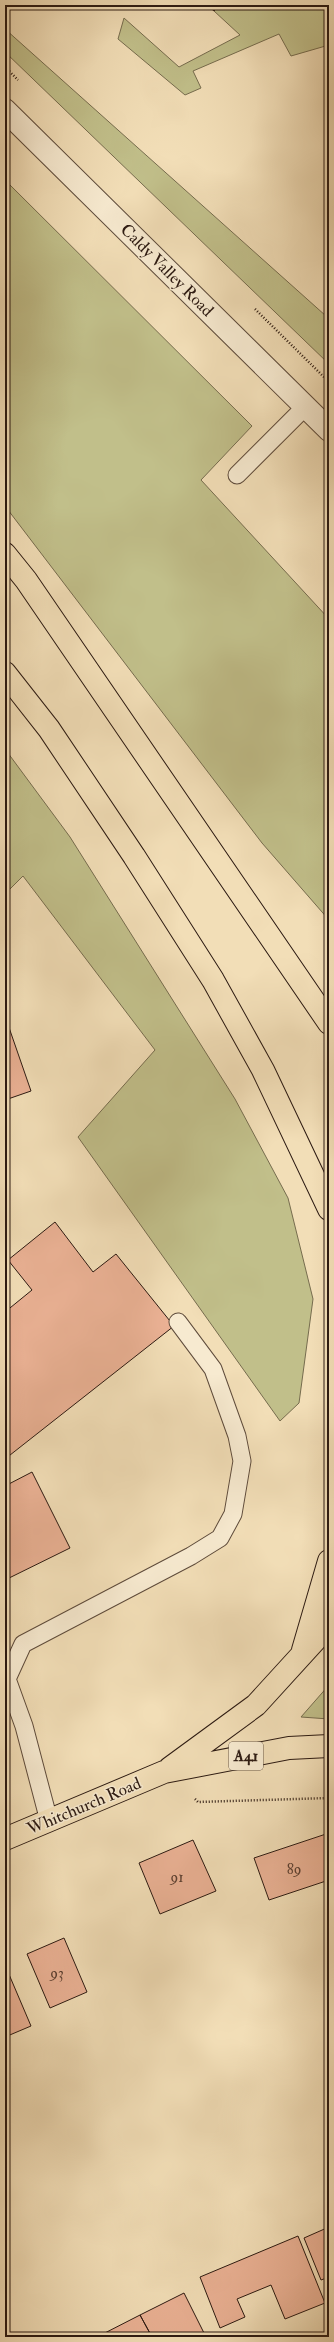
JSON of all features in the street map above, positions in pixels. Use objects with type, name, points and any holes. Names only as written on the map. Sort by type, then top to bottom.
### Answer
[{"type":"highway","points":[[5,554],[31,587],[329,1023]]},
{"type":"highway","points":[[5,673],[49,729],[134,856],[213,980],[263,1070],[329,1209]]},
{"type":"highway","name":"Whitchurch Road","points":[[302,1653],[329,1561]]},
{"type":"highway","name":"Whitchurch Road","points":[[164,1772],[256,1704],[276,1685],[302,1653],[329,1625]]},
{"type":"highway","name":"Whitchurch Road","points":[[5,1839],[164,1772],[289,1748],[329,1746]]},
{"type":"street","name":"Caldy Valley Road","points":[[5,110],[329,430]]},
{"type":"lane","points":[[237,475],[305,407]]},
{"type":"lane","points":[[49,1821],[24,1726],[7,1679],[23,1644],[191,1556],[220,1538],[233,1514],[242,1461],[237,1436],[213,1369],[178,1322]]},
{"type":"path","points":[[164,1772],[198,1802],[329,1798]]},
{"type":"shaded area","points":[[219,5],[329,5],[329,45],[291,56],[279,34],[193,71],[201,88],[185,95],[118,39],[124,18],[179,67],[240,35],[214,11]]},
{"type":"shaded area","points":[[5,29],[326,316],[329,315],[329,364],[5,52]]},
{"type":"shaded area","points":[[5,180],[252,426],[201,480],[329,619],[329,920],[262,843],[5,506]]},
{"type":"shaded area","points":[[5,749],[70,837],[235,1099],[288,1198],[313,1299],[299,1403],[280,1421],[78,1137],[155,1050],[23,876],[7,892],[5,897]]},
{"type":"shaded area","points":[[329,1685],[329,1719],[301,1717]]},
{"type":"building","points":[[207,5],[219,5],[214,11]]},
{"type":"building","points":[[5,1016],[31,1091],[5,1100]]},
{"type":"building","points":[[55,1222],[93,1272],[116,1254],[174,1326],[5,1459],[5,1312],[32,1290],[8,1260]]},
{"type":"building","points":[[32,1472],[70,1548],[5,1580],[5,1486]]},
{"type":"building","points":[[329,1833],[329,1880],[269,1900],[254,1858]]},
{"type":"building","points":[[193,1840],[216,1891],[160,1914],[139,1863]]},
{"type":"building","points":[[64,1938],[87,1992],[50,2008],[27,1954]]},
{"type":"building","points":[[5,1965],[31,2026],[5,2037]]},
{"type":"building","points":[[329,2227],[329,2277],[321,2280],[304,2238]]},
{"type":"building","points":[[298,2236],[325,2303],[285,2319],[271,2285],[237,2299],[245,2317],[220,2328],[200,2277]]},
{"type":"building","points":[[184,2293],[206,2337],[152,2337],[140,2315]]},
{"type":"building","points":[[140,2315],[152,2337],[97,2337]]}]
